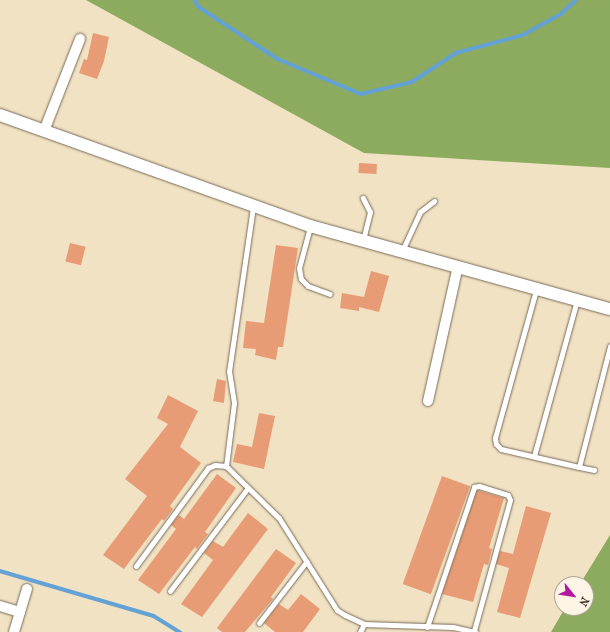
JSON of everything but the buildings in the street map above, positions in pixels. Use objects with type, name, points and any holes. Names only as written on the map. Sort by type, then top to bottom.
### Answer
[{"type":"street","points":[[44,131],[80,39]]},
{"type":"street","points":[[0,115],[253,207],[310,226],[458,266],[536,290],[610,309]]},
{"type":"street","points":[[428,401],[458,266]]},
{"type":"street","points":[[14,632],[28,589]]},
{"type":"street","points":[[0,606],[20,612]]},
{"type":"lane","points":[[363,198],[370,212],[363,240]]},
{"type":"lane","points":[[402,251],[420,212],[434,201]]},
{"type":"lane","points":[[226,466],[234,403],[229,371],[253,207]]},
{"type":"lane","points":[[310,226],[299,268],[301,279],[308,286],[330,294]]},
{"type":"lane","points":[[536,290],[495,438],[496,444],[501,448],[594,470]]},
{"type":"lane","points":[[534,456],[577,300]]},
{"type":"lane","points":[[579,467],[610,346]]},
{"type":"lane","points":[[136,566],[208,468],[215,465],[226,466],[279,518],[337,610],[364,624],[427,627],[474,632],[510,500],[508,496],[479,486],[474,487],[427,627]]},
{"type":"lane","points":[[170,591],[248,488]]},
{"type":"lane","points":[[259,623],[307,561]]},
{"type":"lane","points":[[360,632],[364,624]]},
{"type":"green space","points":[[86,0],[610,0],[610,168],[364,153]]},
{"type":"green space","points":[[610,535],[610,632],[551,632],[560,616],[594,616],[594,576],[585,576]]},
{"type":"waterway","points":[[195,0],[199,7],[278,59],[361,94],[412,82],[456,53],[523,35],[561,14],[576,0]]},
{"type":"waterway","points":[[0,571],[154,616],[180,632]]}]
